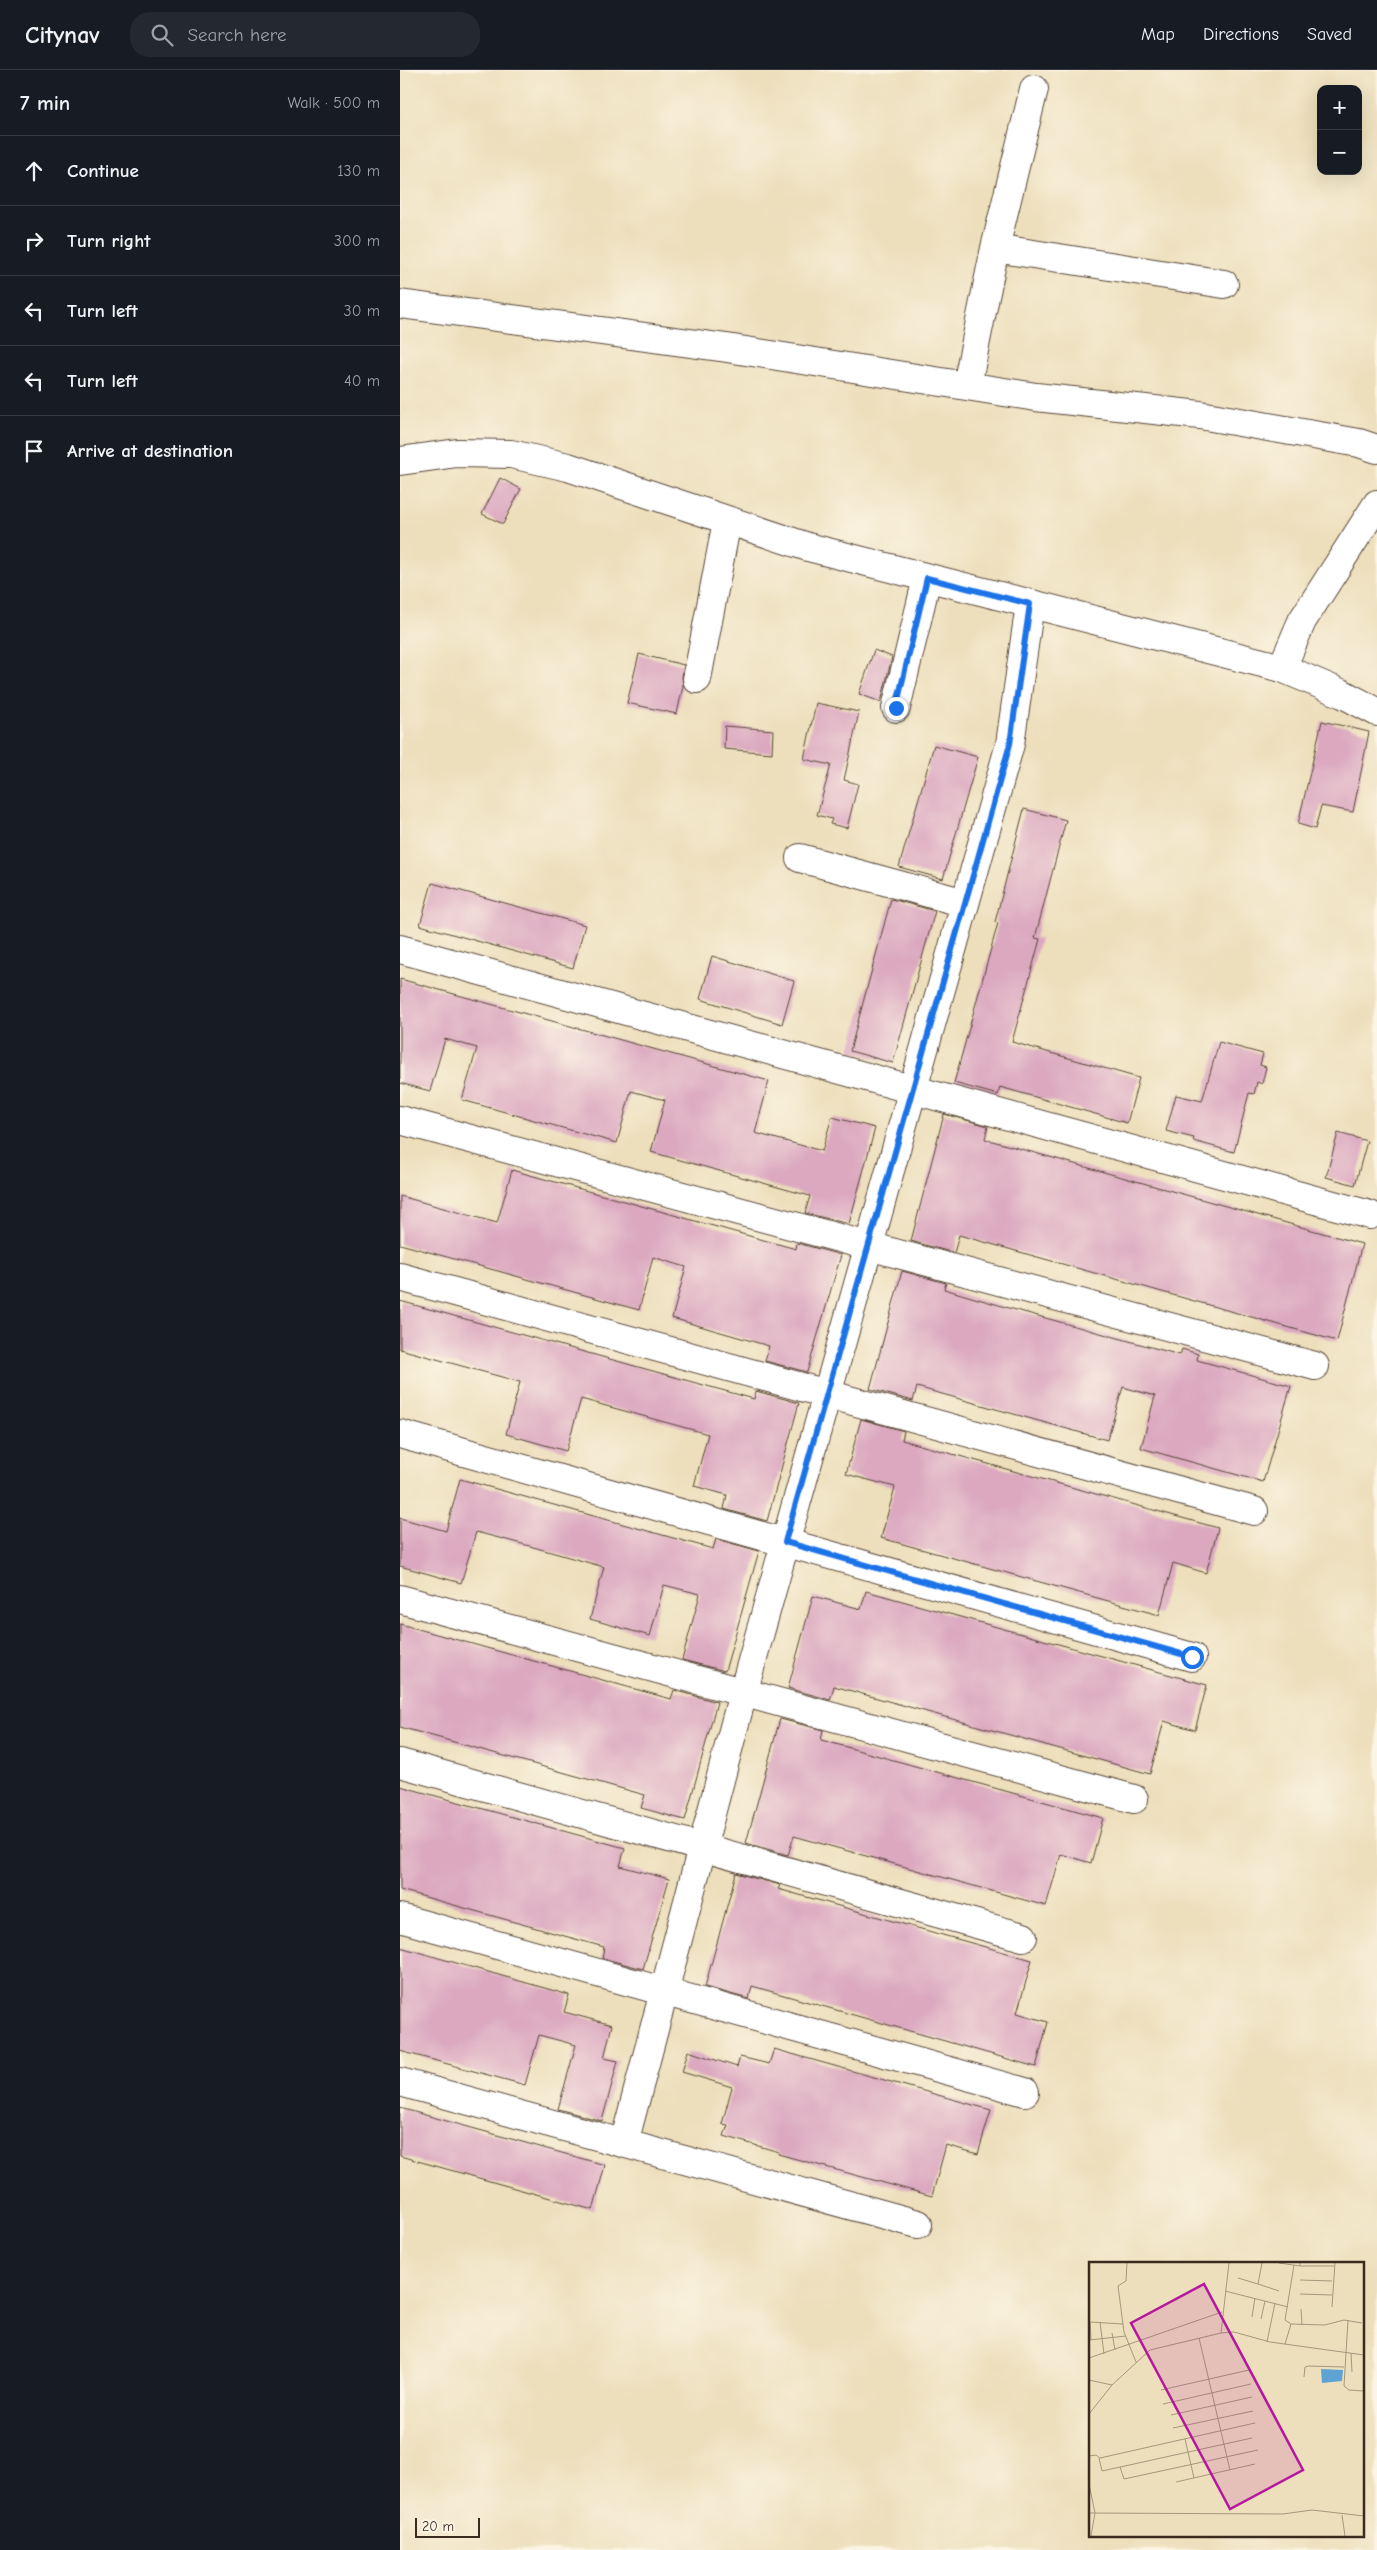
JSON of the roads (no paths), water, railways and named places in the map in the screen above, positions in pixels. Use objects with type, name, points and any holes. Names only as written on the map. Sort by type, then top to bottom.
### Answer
[{"type":"street","points":[[967,384],[995,248],[1034,89]]},
{"type":"street","points":[[995,248],[1224,284]]},
{"type":"street","points":[[400,304],[727,348],[967,384],[1036,397],[1200,415],[1359,442],[1377,449]]},
{"type":"street","points":[[400,461],[457,453],[511,454],[568,467],[808,547],[1282,668],[1343,694],[1377,712]]},
{"type":"street","points":[[1282,668],[1302,622],[1377,504]]},
{"type":"street","points":[[697,679],[727,521]]},
{"type":"street","points":[[896,708],[927,578]]},
{"type":"street","points":[[624,2143],[743,1693],[1010,744],[1030,604]]},
{"type":"street","points":[[800,858],[965,903]]},
{"type":"street","points":[[400,949],[1370,1215]]},
{"type":"street","points":[[400,1120],[1316,1366]]},
{"type":"street","points":[[400,1278],[1254,1512]]},
{"type":"street","points":[[400,1434],[1192,1657]]},
{"type":"street","points":[[400,1599],[1134,1799]]},
{"type":"street","points":[[400,1763],[1023,1937]]},
{"type":"street","points":[[400,1918],[1025,2092]]},
{"type":"street","points":[[400,2082],[918,2224]]}]
